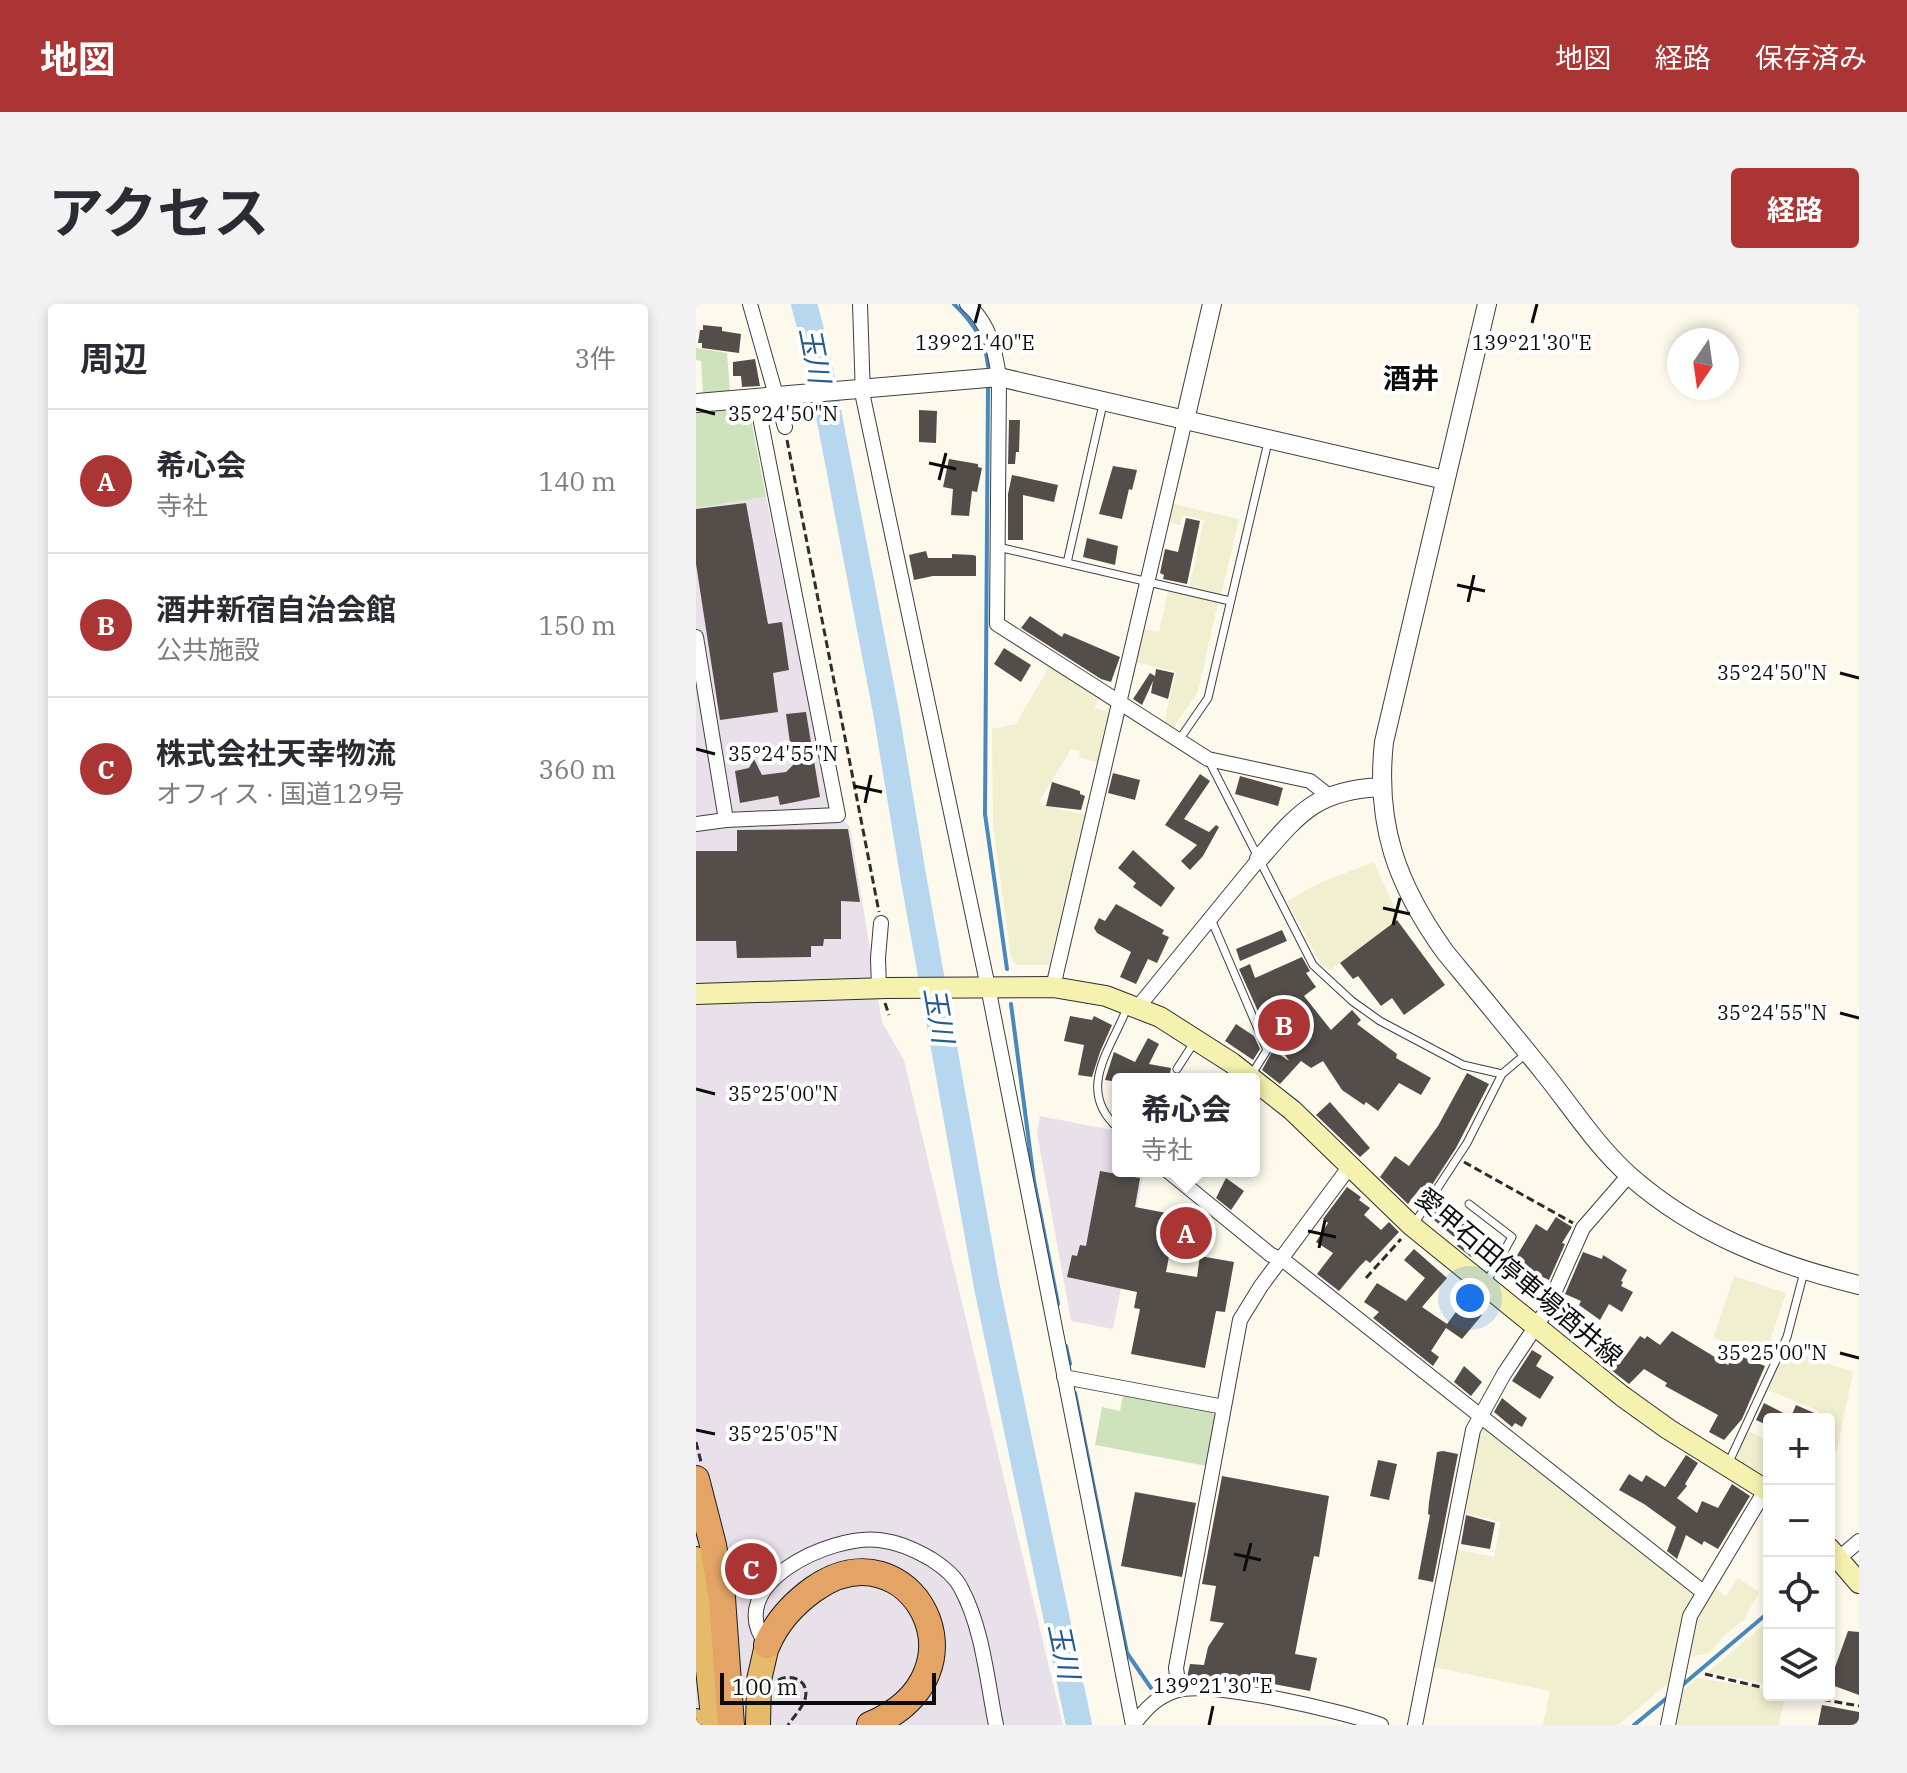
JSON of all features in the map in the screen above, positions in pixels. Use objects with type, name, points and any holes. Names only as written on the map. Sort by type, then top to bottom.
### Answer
[{"type":"highway","points":[[696,1479],[713,1545],[722,1598],[731,1725]]},
{"type":"highway","points":[[696,1559],[714,1725]]},
{"type":"highway","points":[[758,1725],[759,1680],[767,1645],[778,1624],[798,1601],[823,1583],[861,1573],[873,1574],[909,1591],[926,1614],[933,1641],[929,1669],[914,1695],[870,1725]]},
{"type":"main road","name":"愛甲石田停車場酒井線","points":[[696,994],[978,987],[1082,990],[1133,1005],[1160,1017],[1246,1073]]},
{"type":"main road","name":"愛甲石田停車場酒井線","points":[[1260,1083],[1292,1110],[1412,1226],[1534,1326],[1668,1429],[1763,1487]]},
{"type":"main road","points":[[1835,1554],[1859,1583]]},
{"type":"street","points":[[750,304],[782,395],[785,427]]},
{"type":"street","points":[[860,304],[858,388],[863,397],[978,987],[1064,1377],[1133,1725]]},
{"type":"street","points":[[967,304],[985,325],[994,344],[999,377],[997,624],[1208,759],[1310,781],[1329,796]]},
{"type":"street","points":[[1053,987],[1212,304]]},
{"type":"street","points":[[1487,304],[1388,719],[1381,787],[1391,849],[1410,898],[1445,952],[1598,1142],[1629,1175],[1662,1202],[1743,1248],[1804,1272],[1859,1285]]},
{"type":"street","points":[[696,403],[999,377],[1445,480]]},
{"type":"street","points":[[696,824],[838,815],[756,397]]},
{"type":"street","points":[[696,637],[726,820]]},
{"type":"street","points":[[1133,1005],[1211,919],[1294,819],[1329,796],[1381,787]]},
{"type":"street","points":[[881,923],[878,958],[882,988]]},
{"type":"street","points":[[1179,1689],[1176,1668],[1240,1320],[1350,1166]]},
{"type":"street","points":[[1415,1725],[1470,1442],[1480,1416],[1546,1311],[1583,1228],[1629,1175]]},
{"type":"street","points":[[1175,1177],[1703,1592]]},
{"type":"street","points":[[1064,1377],[1224,1407]]},
{"type":"street","points":[[1668,1725],[1685,1629],[1703,1592],[1763,1498]]},
{"type":"street","points":[[767,1645],[759,1635],[756,1622],[761,1594],[768,1583],[799,1560],[829,1545],[879,1540],[903,1545],[937,1563],[961,1587],[974,1618],[996,1725]]},
{"type":"street","points":[[1835,1553],[1859,1541]]},
{"type":"street","points":[[1133,1725],[1154,1700],[1179,1689],[1206,1688],[1257,1695],[1363,1718],[1381,1725]]},
{"type":"lane","points":[[1067,563],[1104,401]]},
{"type":"lane","points":[[1179,740],[1208,698],[1269,440]]},
{"type":"lane","points":[[996,546],[1230,601]]},
{"type":"lane","points":[[1208,759],[1313,965],[1352,1001],[1380,1021],[1463,1065],[1502,1074]]},
{"type":"lane","points":[[1211,919],[1267,1050],[1253,1073]]},
{"type":"lane","points":[[1112,1120],[1100,1105],[1096,1080],[1133,1005]]},
{"type":"lane","points":[[1177,1069],[1195,1040]]},
{"type":"lane","points":[[1412,1226],[1457,1158],[1502,1074],[1527,1053]]},
{"type":"lane","points":[[1469,1204],[1512,1237],[1485,1285]]},
{"type":"lane","points":[[1727,1466],[1787,1337],[1804,1272]]},
{"type":"path","points":[[785,427],[881,923]]},
{"type":"path","points":[[1457,1158],[1583,1228]]},
{"type":"path","points":[[1366,1278],[1412,1226]]},
{"type":"path","points":[[1705,1674],[1763,1688]]},
{"type":"path","points":[[772,1688],[778,1679],[786,1676],[801,1680],[806,1688],[805,1700],[788,1725]]},
{"type":"path","points":[[1832,1701],[1859,1706]]},
{"type":"shaded area","points":[[766,497],[831,808],[850,827],[882,1022],[904,1060],[1063,1725],[696,1725],[696,508]]},
{"type":"shaded area","points":[[1040,1116],[1112,1130],[1112,1177],[1143,1177],[1113,1329],[1071,1321],[1037,1133]]},
{"type":"green space","points":[[696,348],[727,353],[730,391],[703,393],[701,361],[696,360]]},
{"type":"green space","points":[[743,409],[750,414],[766,497],[696,508],[696,411]]},
{"type":"green space","points":[[1169,503],[1239,519],[1221,595],[1189,588],[1204,520],[1183,515],[1180,525],[1165,521]]},
{"type":"green space","points":[[1168,591],[1218,602],[1198,692],[1170,732],[1163,727],[1176,672],[1132,661],[1140,628],[1159,632]]},
{"type":"green space","points":[[1050,665],[1100,696],[1094,708],[1109,712],[1108,721],[1099,763],[1079,757],[1080,751],[1071,749],[1039,802],[1086,815],[1049,965],[1016,965],[1011,957],[993,825],[992,729],[1016,724]]},
{"type":"green space","points":[[1374,862],[1399,918],[1329,971],[1318,959],[1287,901],[1319,883]]},
{"type":"green space","points":[[1734,1276],[1786,1293],[1765,1356],[1713,1338]]},
{"type":"green space","points":[[1792,1351],[1853,1372],[1837,1451],[1835,1413],[1818,1413],[1765,1389],[1783,1356]]},
{"type":"green space","points":[[1123,1396],[1212,1412],[1217,1417],[1207,1466],[1095,1445],[1102,1407],[1120,1411]]},
{"type":"green space","points":[[1487,1425],[1697,1590],[1670,1682],[1618,1725],[1543,1725],[1550,1691],[1434,1667],[1456,1549],[1494,1557],[1501,1522],[1463,1513],[1479,1432]]},
{"type":"green space","points":[[1749,1431],[1763,1438],[1763,1477],[1733,1459]]},
{"type":"green space","points":[[1738,1578],[1759,1592],[1744,1620],[1709,1653],[1684,1658],[1692,1624],[1712,1588],[1726,1596]]},
{"type":"green space","points":[[1763,1625],[1763,1685],[1708,1672]]},
{"type":"green space","points":[[1697,1678],[1763,1689],[1763,1701],[1784,1701],[1779,1725],[1675,1725],[1682,1692]]},
{"type":"building","points":[[703,325],[722,327],[722,331],[741,334],[739,353],[702,348],[702,343],[698,343]]},
{"type":"building","points":[[755,359],[760,386],[742,387],[741,376],[733,376],[733,362]]},
{"type":"building","points":[[919,410],[937,411],[936,443],[919,442]]},
{"type":"building","points":[[1009,420],[1020,420],[1019,452],[1016,452],[1015,464],[1008,464]]},
{"type":"building","points":[[949,459],[978,464],[982,468],[977,492],[972,491],[969,516],[951,515],[953,489],[943,487]]},
{"type":"building","points":[[1113,466],[1137,470],[1122,519],[1099,514]]},
{"type":"building","points":[[1012,475],[1058,485],[1054,502],[1023,495],[1023,540],[1008,540],[1008,494]]},
{"type":"building","points":[[746,503],[768,624],[782,622],[789,670],[773,673],[778,712],[720,720],[696,564],[696,509]]},
{"type":"building","points":[[1186,518],[1200,521],[1187,584],[1163,579],[1164,575],[1160,573],[1165,549],[1178,552]]},
{"type":"building","points":[[1087,538],[1118,546],[1115,565],[1083,557]]},
{"type":"building","points":[[926,551],[928,558],[952,558],[952,554],[976,556],[976,576],[933,576],[914,580],[909,555]]},
{"type":"building","points":[[1030,616],[1062,637],[1064,633],[1120,657],[1111,682],[1101,679],[1021,628]]},
{"type":"building","points":[[1004,648],[1031,665],[1021,682],[994,664]]},
{"type":"building","points":[[1156,669],[1174,673],[1168,699],[1151,693],[1153,681],[1142,705],[1133,699],[1150,673],[1155,676]]},
{"type":"building","points":[[806,712],[820,797],[780,805],[778,796],[740,803],[735,771],[749,768],[754,759],[762,775],[786,772],[793,765],[786,714]]},
{"type":"building","points":[[1113,773],[1140,780],[1135,800],[1108,793]]},
{"type":"building","points":[[1200,774],[1210,781],[1184,819],[1209,832],[1216,825],[1219,827],[1203,856],[1190,870],[1181,861],[1197,845],[1165,825]]},
{"type":"building","points":[[1240,776],[1283,788],[1278,806],[1235,794]]},
{"type":"building","points":[[1052,782],[1080,791],[1085,796],[1081,810],[1046,806]]},
{"type":"building","points":[[848,829],[860,902],[841,901],[841,939],[824,939],[823,946],[811,946],[811,957],[737,958],[736,941],[696,941],[696,851],[737,851],[737,830]]},
{"type":"building","points":[[1133,850],[1175,888],[1161,907],[1133,887],[1136,883],[1118,868]]},
{"type":"building","points":[[1116,904],[1164,930],[1162,934],[1169,937],[1157,963],[1148,959],[1136,984],[1120,977],[1131,952],[1097,933],[1094,928],[1099,918],[1105,921]]},
{"type":"building","points":[[1397,920],[1445,985],[1404,1015],[1392,998],[1381,1006],[1358,976],[1353,979],[1340,963]]},
{"type":"building","points":[[1282,930],[1287,941],[1240,961],[1236,949]]},
{"type":"building","points":[[1302,957],[1310,971],[1306,973],[1316,987],[1304,996],[1331,1030],[1352,1010],[1361,1020],[1357,1024],[1397,1054],[1396,1058],[1431,1078],[1421,1095],[1399,1083],[1378,1111],[1342,1090],[1323,1061],[1311,1068],[1301,1061],[1280,1084],[1262,1070],[1273,1050],[1289,1061],[1261,1018],[1239,969],[1250,964],[1255,978]]},
{"type":"building","points":[[1070,1016],[1092,1020],[1094,1016],[1112,1025],[1092,1077],[1078,1075],[1084,1045],[1064,1041]]},
{"type":"building","points":[[1236,1024],[1254,1036],[1260,1049],[1253,1060],[1225,1041]]},
{"type":"building","points":[[1148,1038],[1159,1044],[1149,1064],[1171,1068],[1170,1073],[1112,1073],[1112,1081],[1105,1080],[1114,1052],[1135,1062]]},
{"type":"building","points":[[1467,1073],[1489,1084],[1456,1148],[1428,1191],[1421,1187],[1408,1204],[1380,1177],[1395,1156],[1409,1166],[1438,1126]]},
{"type":"building","points":[[1330,1102],[1370,1148],[1360,1157],[1316,1115]]},
{"type":"building","points":[[1100,1171],[1112,1173],[1112,1177],[1140,1178],[1135,1207],[1177,1215],[1166,1272],[1197,1277],[1200,1256],[1234,1262],[1225,1312],[1216,1311],[1205,1368],[1131,1354],[1140,1309],[1134,1308],[1137,1292],[1067,1277],[1072,1255],[1077,1256],[1080,1245],[1086,1246]]},
{"type":"building","points":[[1226,1178],[1244,1191],[1231,1210],[1216,1198]]},
{"type":"building","points":[[1347,1187],[1370,1208],[1364,1215],[1381,1230],[1389,1222],[1399,1232],[1370,1263],[1366,1260],[1339,1291],[1317,1274],[1333,1253],[1316,1242],[1328,1223],[1323,1219]]},
{"type":"building","points":[[1439,1201],[1488,1239],[1471,1257],[1457,1246],[1460,1242],[1428,1215]]},
{"type":"building","points":[[1556,1217],[1572,1227],[1562,1243],[1565,1244],[1549,1280],[1532,1272],[1526,1281],[1510,1267],[1536,1224],[1547,1231]]},
{"type":"building","points":[[1414,1249],[1447,1278],[1422,1307],[1447,1324],[1464,1301],[1482,1315],[1462,1339],[1446,1328],[1431,1351],[1439,1357],[1433,1366],[1373,1318],[1379,1312],[1364,1302],[1377,1283],[1406,1301],[1425,1278],[1404,1260]]},
{"type":"building","points":[[1583,1252],[1602,1259],[1603,1255],[1627,1270],[1621,1286],[1633,1292],[1622,1312],[1609,1304],[1600,1320],[1579,1305],[1581,1301],[1565,1294]]},
{"type":"building","points":[[1672,1331],[1728,1365],[1735,1354],[1765,1366],[1742,1419],[1724,1440],[1709,1432],[1718,1415],[1665,1386],[1667,1383],[1644,1369],[1629,1384],[1596,1358],[1604,1349],[1621,1362],[1640,1336],[1645,1339],[1647,1336],[1660,1345]]},
{"type":"building","points":[[1532,1350],[1542,1356],[1536,1366],[1554,1377],[1540,1399],[1512,1381]]},
{"type":"building","points":[[1464,1366],[1482,1382],[1471,1396],[1454,1382]]},
{"type":"building","points":[[1502,1398],[1527,1418],[1522,1427],[1515,1423],[1512,1427],[1494,1412]]},
{"type":"building","points":[[1764,1403],[1783,1413],[1763,1413],[1763,1423],[1756,1420]]},
{"type":"building","points":[[1796,1405],[1814,1413],[1793,1413]]},
{"type":"building","points":[[1437,1452],[1458,1454],[1433,1582],[1418,1579]]},
{"type":"building","points":[[1686,1455],[1698,1463],[1685,1484],[1687,1486],[1677,1498],[1697,1513],[1702,1501],[1718,1508],[1732,1484],[1750,1496],[1718,1549],[1704,1541],[1702,1545],[1686,1535],[1677,1559],[1667,1551],[1676,1527],[1619,1490],[1629,1474],[1642,1482],[1646,1475],[1665,1487]]},
{"type":"building","points":[[1378,1460],[1397,1464],[1389,1500],[1370,1496]]},
{"type":"building","points":[[1222,1476],[1329,1496],[1319,1557],[1314,1556],[1295,1654],[1317,1658],[1310,1691],[1254,1680],[1250,1680],[1249,1684],[1187,1677],[1190,1664],[1204,1665],[1208,1647],[1224,1623],[1210,1621],[1216,1586],[1202,1584]]},
{"type":"building","points":[[1135,1492],[1196,1503],[1182,1577],[1121,1566]]},
{"type":"building","points":[[1466,1515],[1495,1523],[1490,1549],[1461,1544]]},
{"type":"building","points":[[1848,1631],[1859,1632],[1859,1695],[1835,1686],[1835,1667]]},
{"type":"building","points":[[1822,1705],[1859,1712],[1859,1725],[1818,1725]]},
{"type":"waterway","name":"玉川","points":[[804,304],[817,353],[886,712],[987,1287],[1079,1725]]},
{"type":"waterway","points":[[954,304],[977,332],[988,366]]},
{"type":"waterway","points":[[988,388],[985,814],[1007,969]]},
{"type":"waterway","points":[[1011,1004],[1034,1181],[1058,1304]]},
{"type":"waterway","points":[[1066,1346],[1070,1364]]},
{"type":"waterway","points":[[1075,1393],[1127,1653],[1151,1688]]},
{"type":"waterway","points":[[1680,1687],[1763,1617]]},
{"type":"waterway","points":[[1634,1725],[1668,1697]]},
{"type":"place","name":"酒井新宿自治会館","points":[[1284,1025]]},
{"type":"place","name":"希心会","points":[[1186,1233]]},
{"type":"place","name":"株式会社天幸物流","points":[[751,1569]]},
{"type":"district","name":"酒井","points":[[1411,378]]}]
